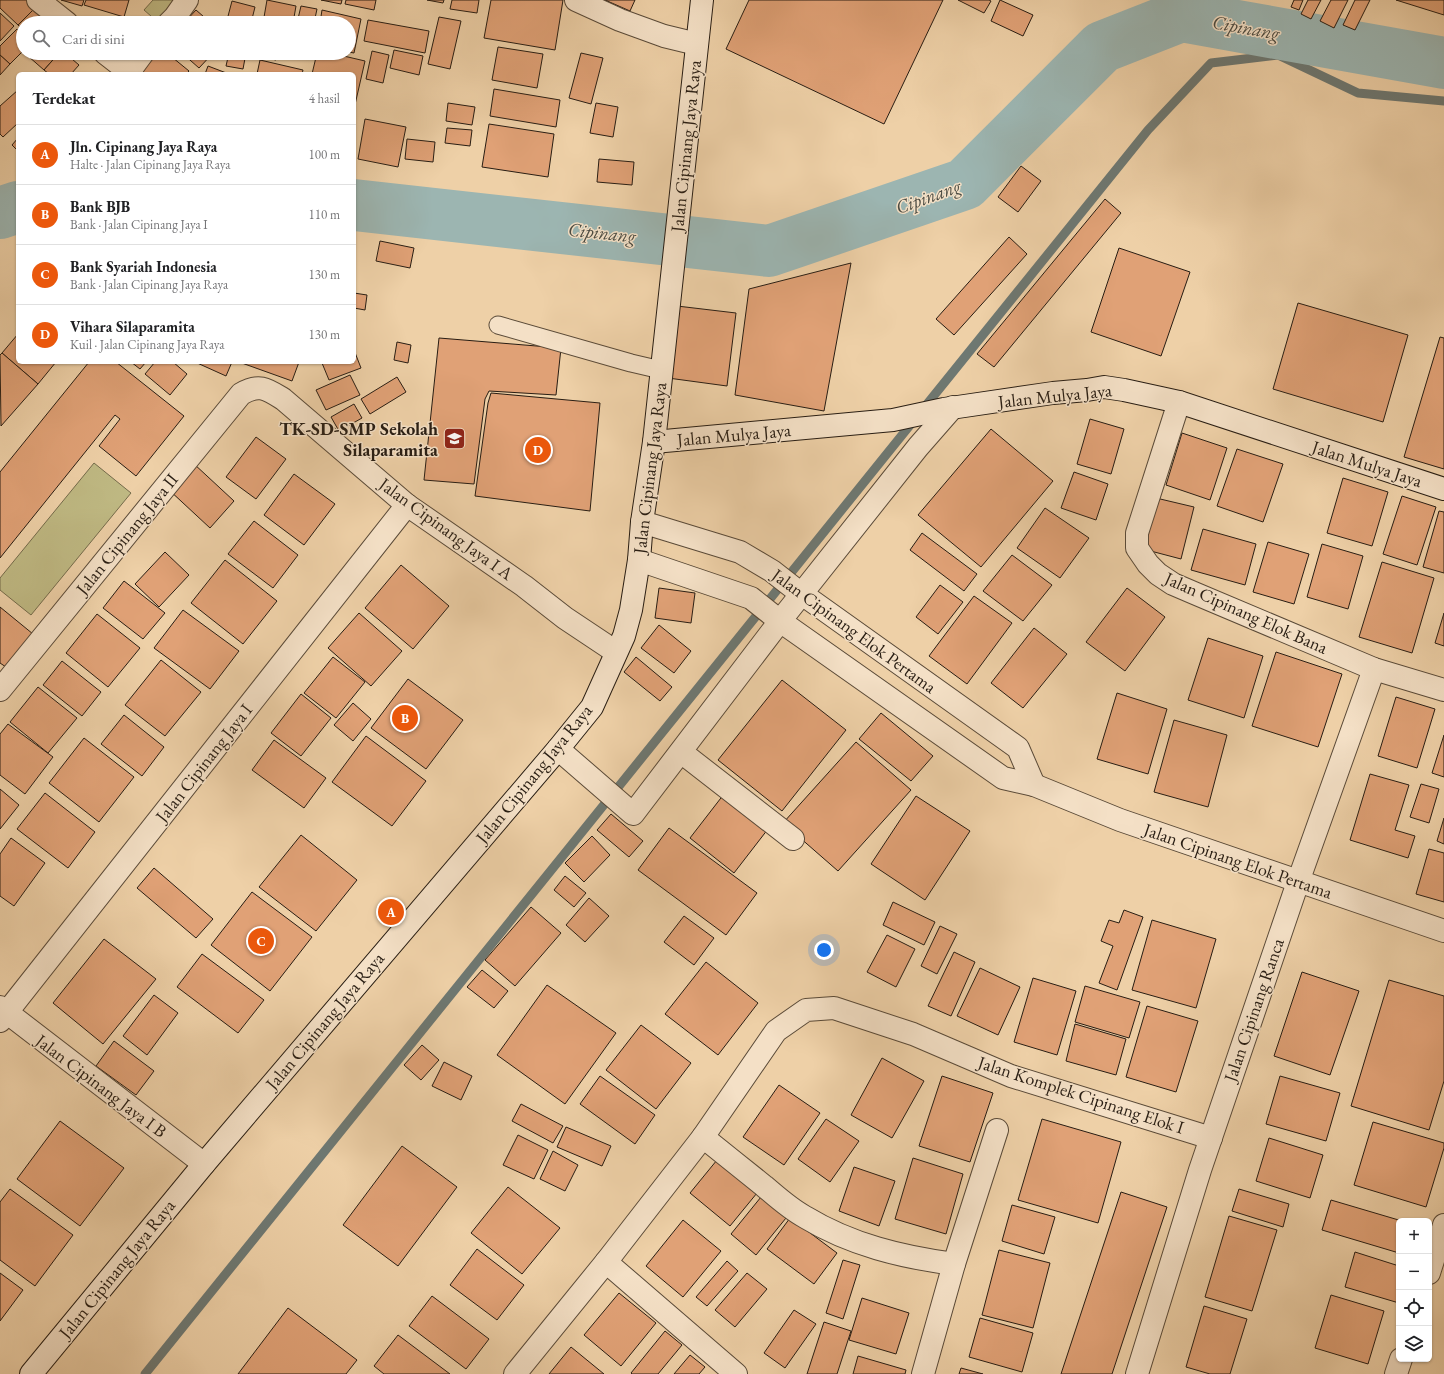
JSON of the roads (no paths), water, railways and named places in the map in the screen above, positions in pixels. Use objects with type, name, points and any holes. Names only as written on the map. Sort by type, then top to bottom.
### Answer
[{"type":"street","points":[[38,0],[58,16]]},
{"type":"street","points":[[174,16],[187,0]]},
{"type":"street","points":[[576,0],[620,20],[664,36],[697,44]]},
{"type":"street","name":"Jalan Cipinang Jaya Raya","points":[[31,1374],[204,1164],[558,749],[592,707],[624,636],[631,610],[639,560],[642,522],[654,442],[702,0]]},
{"type":"street","points":[[114,60],[130,72]]},
{"type":"street","points":[[132,72],[139,60]]},
{"type":"street","name":"Jalan Mulya Jaya","points":[[654,442],[893,420],[948,408],[1104,387],[1179,402],[1444,489]]},
{"type":"street","name":"Jalan Cipinang Jaya II","points":[[0,690],[241,394],[251,388],[261,388]]},
{"type":"street","name":"Jalan Cipinang Jaya I A","points":[[261,388],[273,392],[283,399],[407,504],[524,586],[565,618],[616,652]]},
{"type":"street","name":"Jalan Cipinang Elok Bana","points":[[1179,402],[1137,533],[1137,548],[1148,564],[1158,574],[1173,584],[1374,669],[1444,690]]},
{"type":"street","points":[[558,749],[633,814],[681,752],[777,619],[918,447],[948,408]]},
{"type":"street","name":"Jalan Cipinang Jaya I","points":[[2,1014],[407,504]]},
{"type":"street","name":"Jalan Cipinang Elok Pertama","points":[[642,522],[740,552],[772,571],[1018,748],[1034,785]]},
{"type":"street","name":"Jalan Cipinang Elok Pertama","points":[[639,560],[751,598],[777,619],[1004,778],[1034,785],[1120,820],[1444,931]]},
{"type":"street","points":[[1298,882],[1374,669]]},
{"type":"street","points":[[681,752],[793,839]]},
{"type":"street","name":"Jalan Cipinang Ranca","points":[[1211,1138],[1298,882]]},
{"type":"street","name":"Jalan Komplek Cipinang Elok I","points":[[516,1374],[606,1262],[703,1137],[776,1031],[806,1010],[834,1008],[913,1034],[1011,1076],[1211,1138]]},
{"type":"street","name":"Jalan Cipinang Jaya I B","points":[[2,1014],[204,1164]]},
{"type":"street","points":[[923,1374],[954,1264],[997,1130]]},
{"type":"street","points":[[703,1137],[804,1217],[828,1230],[888,1252],[917,1259],[954,1264]]},
{"type":"street","points":[[1137,1374],[1211,1138]]},
{"type":"street","points":[[1432,1263],[1444,1224]]},
{"type":"street","points":[[606,1262],[736,1374]]},
{"type":"street","points":[[1396,1374],[1400,1362]]},
{"type":"lane","points":[[498,325],[631,364],[661,370]]},
{"type":"waterway","name":"Cipinang","points":[[356,205],[769,251],[965,184],[1102,47],[1181,16],[1444,63]]},
{"type":"waterway","points":[[145,1374],[1148,130],[1211,63],[1278,55],[1358,93],[1444,101]]},
{"type":"waterway","name":"Cipinang","points":[[0,213],[16,208]]},
{"type":"place","name":"TK-SD-SMP Sekolah Silaparamita","points":[[454,439]]},
{"type":"place","name":"Vihara Silaparamita","points":[[538,450]]},
{"type":"place","name":"Bank BJB","points":[[405,718]]},
{"type":"place","name":"Jln. Cipinang Jaya Raya","points":[[391,912]]},
{"type":"place","name":"Bank Syariah Indonesia","points":[[261,941]]}]
